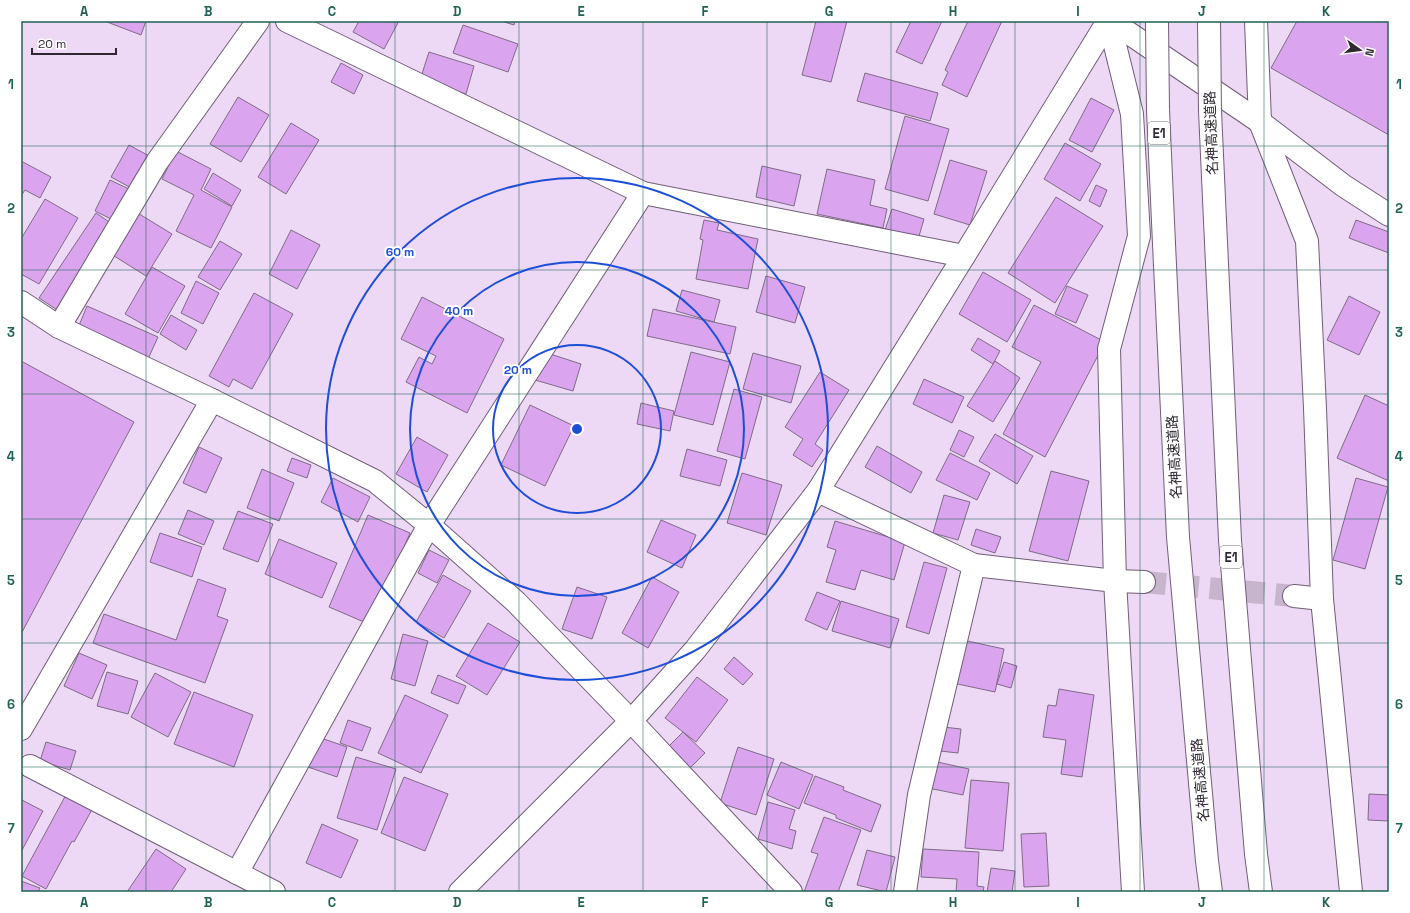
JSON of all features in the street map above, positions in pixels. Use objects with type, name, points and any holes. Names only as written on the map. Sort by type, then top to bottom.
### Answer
[{"type":"main road","points":[[59,327],[158,162],[258,21]]},
{"type":"main road","points":[[287,21],[643,193],[964,256]]},
{"type":"main road","points":[[1109,21],[1260,122],[1344,186],[1389,215]]},
{"type":"main road","points":[[460,892],[631,721],[695,650],[818,491],[1109,21]]},
{"type":"main road","points":[[1109,21],[1132,114],[1139,236],[1109,348],[1115,581],[1133,892]]},
{"type":"main road","name":"名神高速道路","points":[[1157,21],[1158,110],[1178,537],[1206,845],[1212,892]]},
{"type":"main road","name":"名神高速道路","points":[[1208,21],[1210,111],[1230,540],[1256,854],[1261,892]]},
{"type":"main road","points":[[1256,21],[1260,122],[1307,241],[1322,599],[1351,892]]},
{"type":"main road","points":[[237,873],[428,525],[643,193]]},
{"type":"main road","points":[[21,302],[59,327],[212,400],[375,481],[516,602],[631,721],[791,892]]},
{"type":"main road","points":[[21,729],[212,400]]},
{"type":"main road","points":[[818,491],[974,565],[1115,581],[1144,582]]},
{"type":"main road","points":[[905,892],[919,795],[974,565]]},
{"type":"main road","points":[[1294,596],[1322,599]]},
{"type":"main road","points":[[24,770],[274,892]]},
{"type":"building","points":[[107,21],[146,21],[141,35]]},
{"type":"building","points":[[359,21],[399,21],[384,49],[353,32]]},
{"type":"building","points":[[501,21],[515,21],[514,25]]},
{"type":"building","points":[[816,21],[847,21],[831,82],[802,75]]},
{"type":"building","points":[[911,21],[942,21],[922,64],[896,52]]},
{"type":"building","points":[[968,21],[1002,21],[967,97],[942,85],[948,72],[945,70]]},
{"type":"building","points":[[1297,21],[1389,21],[1389,135],[1271,68]]},
{"type":"building","points":[[463,25],[518,44],[508,72],[453,53]]},
{"type":"building","points":[[429,52],[474,66],[466,94],[420,80]]},
{"type":"building","points":[[341,63],[363,75],[354,94],[331,82]]},
{"type":"building","points":[[865,73],[938,93],[930,121],[857,101]]},
{"type":"building","points":[[238,97],[269,115],[241,162],[210,144]]},
{"type":"building","points":[[1091,98],[1114,110],[1092,152],[1069,140]]},
{"type":"building","points":[[905,116],[949,129],[928,201],[885,189]]},
{"type":"building","points":[[291,123],[319,140],[286,194],[258,177]]},
{"type":"building","points":[[1065,143],[1101,164],[1080,201],[1044,179]]},
{"type":"building","points":[[129,145],[151,157],[133,189],[111,177]]},
{"type":"building","points":[[176,151],[211,169],[201,190],[232,207],[211,248],[176,231],[194,195],[162,179]]},
{"type":"building","points":[[950,160],[987,171],[970,225],[934,214]]},
{"type":"building","points":[[21,161],[51,177],[40,198],[25,190],[21,196]]},
{"type":"building","points":[[762,166],[801,175],[794,206],[756,197]]},
{"type":"building","points":[[827,169],[875,180],[870,205],[887,209],[883,228],[817,214]]},
{"type":"building","points":[[213,173],[241,190],[232,206],[204,189]]},
{"type":"building","points":[[110,180],[131,190],[117,222],[95,211]]},
{"type":"building","points":[[1096,185],[1107,190],[1100,207],[1089,201]]},
{"type":"building","points":[[1056,197],[1103,226],[1055,303],[1008,273]]},
{"type":"building","points":[[45,199],[78,218],[39,284],[21,274],[21,239]]},
{"type":"building","points":[[892,209],[924,219],[917,243],[884,233]]},
{"type":"building","points":[[136,212],[172,234],[146,276],[111,254]]},
{"type":"building","points":[[96,213],[115,226],[59,311],[39,298]]},
{"type":"building","points":[[704,220],[719,223],[717,230],[758,239],[748,289],[696,279],[703,240],[700,239]]},
{"type":"building","points":[[1356,220],[1389,232],[1389,253],[1349,238]]},
{"type":"building","points":[[291,230],[320,245],[297,289],[269,274]]},
{"type":"building","points":[[220,241],[242,254],[220,290],[198,277]]},
{"type":"building","points":[[152,267],[185,286],[158,333],[125,314]]},
{"type":"building","points":[[983,272],[1031,300],[1007,342],[959,314]]},
{"type":"building","points":[[766,276],[805,287],[795,323],[756,312]]},
{"type":"building","points":[[196,281],[219,293],[203,324],[181,313]]},
{"type":"building","points":[[1067,286],[1088,295],[1076,323],[1055,314]]},
{"type":"building","points":[[682,290],[720,300],[714,322],[676,311]]},
{"type":"building","points":[[254,293],[293,314],[252,389],[233,379],[229,387],[209,376]]},
{"type":"building","points":[[1349,296],[1380,312],[1359,355],[1327,340]]},
{"type":"building","points":[[422,297],[504,339],[467,413],[406,382],[419,357],[432,364],[436,356],[401,339]]},
{"type":"building","points":[[1034,305],[1105,342],[1045,457],[1003,434],[1041,362],[1012,347]]},
{"type":"building","points":[[87,306],[158,337],[148,359],[78,328]]},
{"type":"building","points":[[653,309],[736,327],[730,354],[647,336]]},
{"type":"building","points":[[171,315],[197,330],[186,350],[160,334]]},
{"type":"building","points":[[978,338],[1000,351],[993,364],[971,350]]},
{"type":"building","points":[[544,352],[581,364],[573,391],[535,380]]},
{"type":"building","points":[[691,352],[730,362],[713,425],[674,415]]},
{"type":"building","points":[[753,353],[801,366],[791,403],[743,389]]},
{"type":"building","points":[[21,361],[134,422],[21,634]]},
{"type":"building","points":[[995,361],[1020,378],[993,422],[967,406]]},
{"type":"building","points":[[820,372],[849,390],[815,444],[823,450],[812,467],[793,455],[803,439],[785,427]]},
{"type":"building","points":[[924,379],[964,397],[952,423],[913,404]]},
{"type":"building","points":[[734,389],[762,397],[745,459],[717,451]]},
{"type":"building","points":[[1365,395],[1389,406],[1389,481],[1337,458]]},
{"type":"building","points":[[641,403],[674,411],[670,431],[637,424]]},
{"type":"building","points":[[530,405],[574,426],[545,486],[501,465]]},
{"type":"building","points":[[959,430],[974,437],[964,457],[950,450]]},
{"type":"building","points":[[995,434],[1033,456],[1017,484],[979,461]]},
{"type":"building","points":[[417,437],[448,455],[427,492],[396,474]]},
{"type":"building","points":[[877,446],[922,472],[911,493],[865,467]]},
{"type":"building","points":[[199,447],[222,458],[206,493],[183,483]]},
{"type":"building","points":[[687,449],[727,460],[720,486],[680,476]]},
{"type":"building","points":[[950,453],[990,473],[977,500],[936,480]]},
{"type":"building","points":[[292,458],[311,465],[307,478],[287,471]]},
{"type":"building","points":[[262,469],[294,483],[279,521],[247,508]]},
{"type":"building","points":[[1051,471],[1089,481],[1068,561],[1029,551]]},
{"type":"building","points":[[742,473],[782,485],[766,535],[727,523]]},
{"type":"building","points":[[333,478],[370,497],[358,522],[321,502]]},
{"type":"building","points":[[1356,478],[1388,487],[1365,569],[1333,560]]},
{"type":"building","points":[[944,495],[970,502],[958,540],[933,533]]},
{"type":"building","points":[[188,510],[214,521],[204,545],[178,534]]},
{"type":"building","points":[[238,511],[273,524],[258,562],[223,549]]},
{"type":"building","points":[[368,515],[410,533],[371,625],[329,607]]},
{"type":"building","points":[[661,520],[696,535],[682,568],[647,552]]},
{"type":"building","points":[[835,521],[905,542],[894,580],[861,570],[855,590],[826,582],[836,550],[827,547]]},
{"type":"building","points":[[976,529],[1001,537],[995,553],[971,545]]},
{"type":"building","points":[[160,533],[202,547],[192,577],[150,562]]},
{"type":"building","points":[[279,539],[337,563],[322,598],[265,574]]},
{"type":"building","points":[[429,550],[449,560],[437,583],[418,573]]},
{"type":"building","points":[[924,562],[947,568],[929,634],[906,627]]},
{"type":"building","points":[[443,575],[471,591],[444,638],[416,622]]},
{"type":"building","points":[[652,577],[679,592],[648,648],[622,633]]},
{"type":"building","points":[[198,579],[226,589],[217,616],[228,620],[205,683],[93,643],[104,614],[176,640]]},
{"type":"building","points":[[577,587],[607,597],[592,639],[562,629]]},
{"type":"building","points":[[817,592],[840,601],[827,630],[805,620]]},
{"type":"building","points":[[841,601],[899,619],[890,648],[832,631]]},
{"type":"building","points":[[488,623],[520,642],[487,695],[456,676]]},
{"type":"building","points":[[403,634],[428,641],[415,686],[391,679]]},
{"type":"building","points":[[963,640],[1004,649],[995,692],[953,683]]},
{"type":"building","points":[[79,653],[107,665],[92,699],[64,686]]},
{"type":"building","points":[[734,657],[753,674],[743,685],[724,669]]},
{"type":"building","points":[[1004,662],[1017,666],[1011,688],[997,684]]},
{"type":"building","points":[[107,672],[138,681],[128,714],[97,706]]},
{"type":"building","points":[[155,673],[191,692],[168,737],[131,717]]},
{"type":"building","points":[[438,675],[466,686],[458,704],[431,693]]},
{"type":"building","points":[[697,677],[728,700],[696,742],[665,718]]},
{"type":"building","points":[[1059,689],[1094,695],[1082,777],[1061,774],[1066,740],[1043,737],[1048,705],[1056,706]]},
{"type":"building","points":[[194,692],[253,715],[234,767],[174,744]]},
{"type":"building","points":[[405,695],[448,715],[421,773],[378,753]]},
{"type":"building","points":[[348,720],[371,728],[362,751],[340,743]]},
{"type":"building","points":[[943,727],[961,729],[958,753],[940,751]]},
{"type":"building","points":[[683,732],[705,753],[689,769],[667,748]]},
{"type":"building","points":[[318,737],[347,747],[337,777],[308,767]]},
{"type":"building","points":[[46,742],[76,751],[70,770],[40,761]]},
{"type":"building","points":[[738,747],[774,759],[756,815],[720,803]]},
{"type":"building","points":[[356,757],[396,769],[377,830],[337,818]]},
{"type":"building","points":[[933,761],[969,769],[963,795],[928,788]]},
{"type":"building","points":[[781,762],[813,775],[799,809],[767,795]]},
{"type":"building","points":[[815,776],[844,787],[843,790],[881,805],[871,832],[836,818],[836,815],[804,803]]},
{"type":"building","points":[[404,777],[448,794],[425,851],[381,833]]},
{"type":"building","points":[[971,780],[1009,783],[1003,851],[965,848]]},
{"type":"building","points":[[68,791],[94,806],[74,842],[72,841],[46,889],[22,876]]},
{"type":"building","points":[[1369,794],[1389,795],[1389,821],[1368,820]]},
{"type":"building","points":[[22,800],[43,811],[21,852],[21,803]]},
{"type":"building","points":[[768,802],[795,810],[789,829],[796,831],[792,849],[758,839]]},
{"type":"building","points":[[824,817],[861,830],[838,892],[804,892],[818,854],[811,852]]},
{"type":"building","points":[[322,824],[358,840],[341,878],[306,863]]},
{"type":"building","points":[[1046,833],[1049,886],[1024,887],[1021,834]]},
{"type":"building","points":[[156,849],[186,869],[171,892],[127,892]]},
{"type":"building","points":[[923,849],[979,852],[977,886],[984,887],[983,892],[956,892],[957,879],[921,877]]},
{"type":"building","points":[[867,850],[895,857],[886,892],[857,885]]},
{"type":"building","points":[[991,868],[1015,871],[1012,892],[987,892]]},
{"type":"building","points":[[21,881],[40,888],[38,892],[21,892]]},
{"type":"tunnel","points":[[1144,582],[1294,596]]}]
